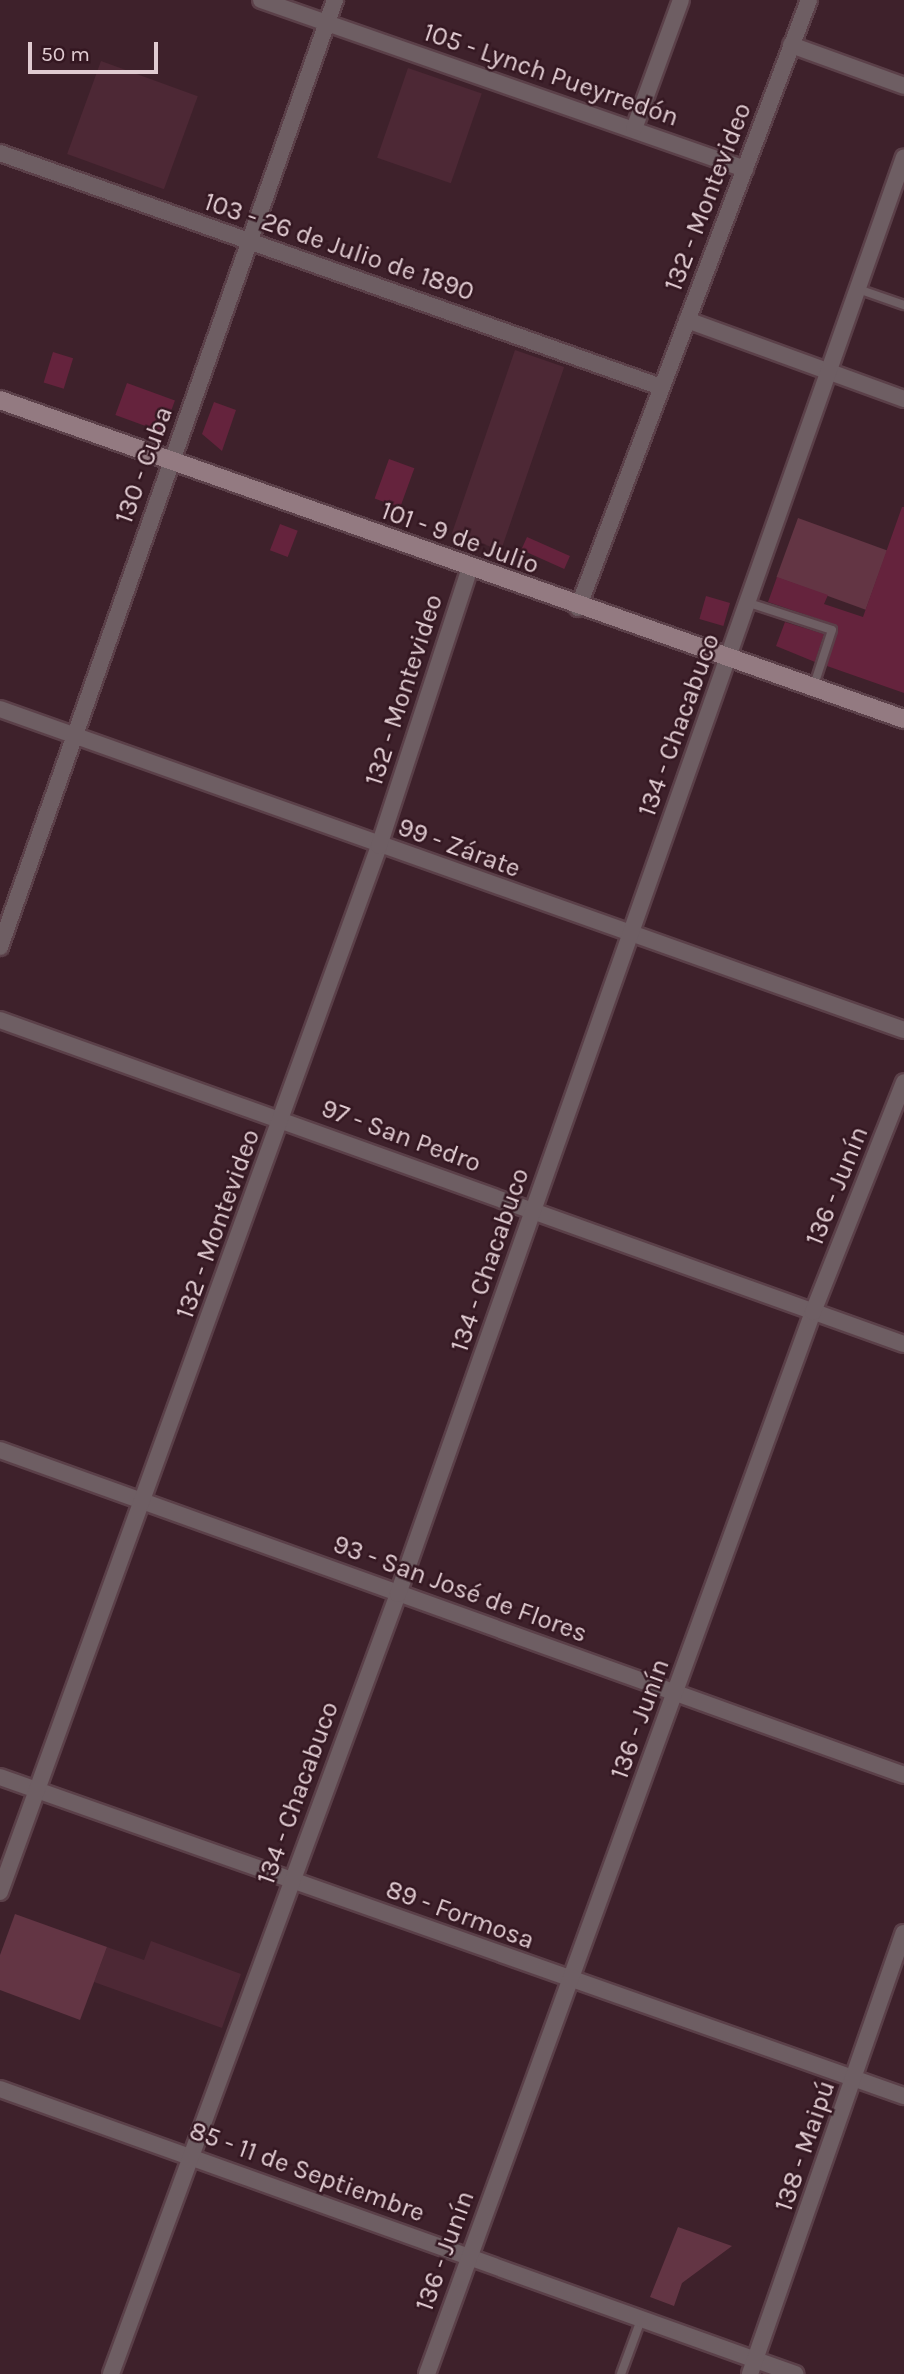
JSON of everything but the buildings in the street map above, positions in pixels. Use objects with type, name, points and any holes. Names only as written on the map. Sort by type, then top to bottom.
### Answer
[{"type":"street","name":"105 - Lynch Pueyrredón","points":[[261,0],[745,169]]},
{"type":"street","name":"130 - Cuba","points":[[0,947],[335,0]]},
{"type":"street","points":[[634,129],[681,0]]},
{"type":"street","name":"132 - Montevideo","points":[[578,608],[809,0]]},
{"type":"street","points":[[792,45],[904,86]]},
{"type":"street","name":"103 - 26 de Julio de 1890","points":[[0,153],[662,387]]},
{"type":"street","name":"134 - Chacabuco","points":[[111,2374],[398,1594],[904,158]]},
{"type":"street","points":[[687,320],[904,400]]},
{"type":"street","name":"101 - 9 de Julio","points":[[0,400],[578,608],[904,719]]},
{"type":"street","name":"132 - Montevideo","points":[[0,1892],[35,1790],[145,1501],[379,846],[470,568]]},
{"type":"street","name":"99 - Zárate","points":[[0,709],[629,935],[904,1030]]},
{"type":"street","name":"97 - San Pedro","points":[[0,1020],[535,1209],[904,1344]]},
{"type":"street","name":"136 - Junín","points":[[426,2374],[677,1692],[813,1312],[904,1082]]},
{"type":"street","name":"93 - San José de Flores","points":[[0,1450],[904,1775]]},
{"type":"street","name":"89 - Formosa","points":[[0,1777],[570,1981],[904,2096]]},
{"type":"street","name":"138 - Maipú","points":[[753,2367],[904,1933]]},
{"type":"street","name":"85 - 11 de Septiembre","points":[[0,2089],[642,2317],[753,2367],[795,2374]]},
{"type":"lane","points":[[858,289],[904,305]]},
{"type":"lane","points":[[748,603],[832,630],[813,688]]},
{"type":"lane","points":[[621,2374],[642,2317]]},
{"type":"shaded area","points":[[101,61],[198,96],[164,189],[67,154]]},
{"type":"shaded area","points":[[408,68],[482,93],[451,183],[377,158]]},
{"type":"shaded area","points":[[515,350],[564,367],[501,550],[452,533]]},
{"type":"shaded area","points":[[798,518],[887,550],[866,610],[776,577]]},
{"type":"shaded area","points":[[15,1914],[107,1947],[80,2020],[0,1990],[0,1955]]},
{"type":"shaded area","points":[[151,1941],[241,1974],[222,2028],[94,1982],[107,1947],[144,1960]]},
{"type":"shaded area","points":[[678,2227],[732,2246],[682,2283],[674,2306],[650,2297]]}]
